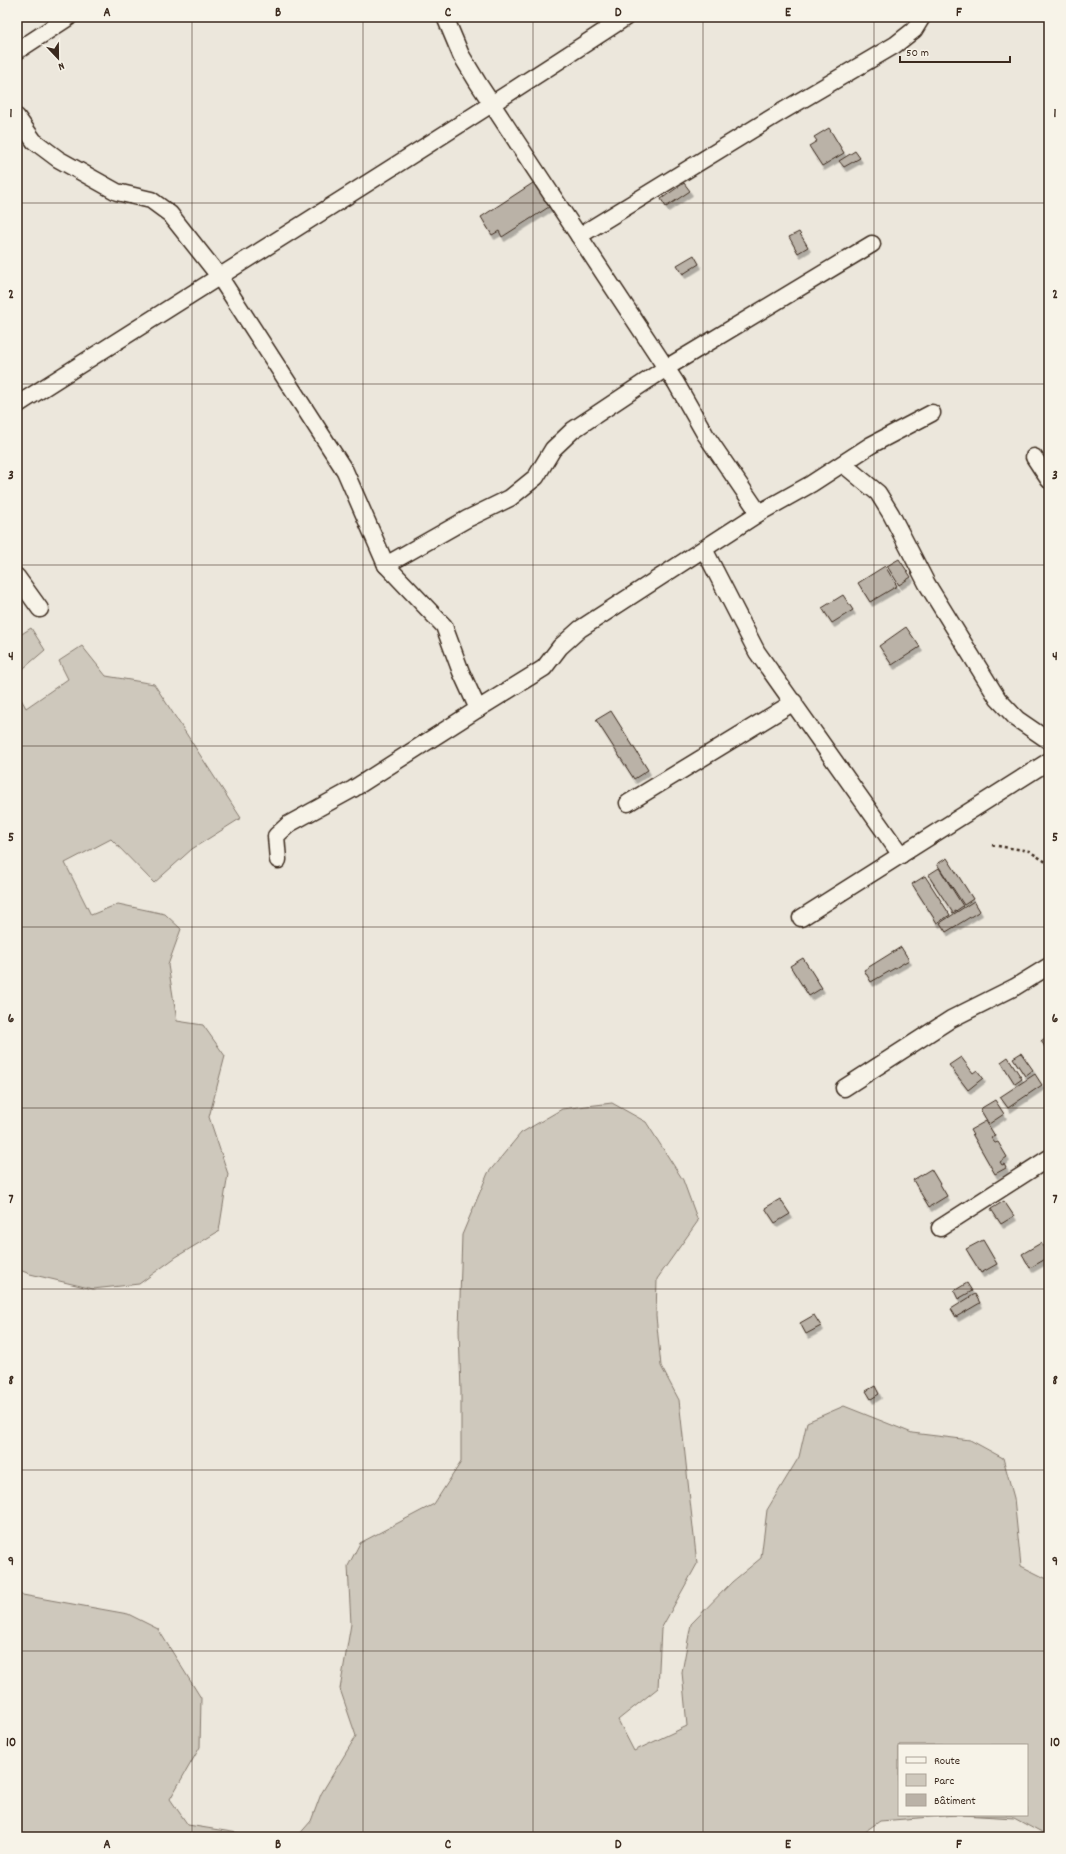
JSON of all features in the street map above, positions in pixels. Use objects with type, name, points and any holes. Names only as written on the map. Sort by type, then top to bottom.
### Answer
[{"type":"street","points":[[17,51],[68,17]]},
{"type":"street","points":[[445,17],[461,56],[666,368],[705,434],[760,513]]},
{"type":"street","points":[[17,405],[493,104],[626,17]]},
{"type":"street","points":[[579,236],[895,44],[914,30],[922,17]]},
{"type":"street","points":[[17,117],[34,141],[58,159],[117,192],[151,200],[170,214],[219,276],[345,471],[386,565],[444,626],[461,672],[478,709]]},
{"type":"street","points":[[386,565],[467,519],[510,498],[536,477],[553,448],[573,430],[666,368],[872,244]]},
{"type":"street","points":[[278,860],[276,836],[289,824],[354,789],[544,668],[560,647],[580,629],[760,513],[811,484],[871,445],[932,413]]},
{"type":"street","points":[[1034,458],[1049,480]]},
{"type":"street","points":[[843,464],[878,493],[891,514],[927,584],[998,699],[1017,719],[1049,741]]},
{"type":"street","points":[[704,549],[757,652],[902,855]]},
{"type":"street","points":[[17,577],[40,609]]},
{"type":"street","points":[[628,803],[794,702]]},
{"type":"street","points":[[801,918],[1049,761]]},
{"type":"street","points":[[844,1088],[951,1019],[1016,987],[1049,966]]},
{"type":"street","points":[[940,1228],[1049,1158]]},
{"type":"path","points":[[992,846],[1030,851],[1049,864]]},
{"type":"green space","points":[[31,628],[45,650],[17,674],[17,637]]},
{"type":"green space","points":[[82,646],[106,676],[154,684],[241,818],[192,849],[154,883],[111,839],[65,863],[91,915],[118,904],[165,914],[181,929],[168,965],[177,1021],[203,1025],[225,1056],[209,1117],[228,1174],[219,1231],[176,1257],[139,1284],[93,1289],[30,1274],[17,1269],[17,692],[26,708],[68,679],[59,661]]},
{"type":"green space","points":[[612,1103],[646,1122],[683,1180],[698,1221],[657,1279],[656,1316],[661,1366],[679,1400],[697,1564],[661,1629],[658,1688],[618,1720],[634,1751],[687,1726],[682,1672],[691,1624],[732,1582],[761,1558],[767,1510],[799,1457],[807,1422],[844,1406],[912,1433],[970,1440],[1003,1458],[1014,1498],[1021,1566],[1049,1580],[1049,1837],[1014,1818],[979,1816],[1028,1816],[1028,1744],[898,1744],[898,1816],[943,1816],[880,1821],[857,1837],[297,1837],[311,1821],[321,1794],[356,1736],[340,1689],[351,1624],[348,1566],[360,1543],[434,1504],[461,1462],[459,1330],[462,1235],[488,1173],[521,1133],[562,1109]]},
{"type":"green space","points":[[17,1594],[128,1614],[158,1629],[201,1698],[200,1747],[170,1799],[188,1825],[238,1833],[245,1837],[17,1837]]},
{"type":"building","points":[[829,128],[844,153],[822,166],[809,146],[817,141],[814,137]]},
{"type":"building","points":[[855,151],[860,158],[844,167],[839,161]]},
{"type":"building","points":[[536,181],[552,205],[502,237],[499,231],[492,235],[481,217]]},
{"type":"building","points":[[684,183],[690,191],[666,207],[661,199]]},
{"type":"building","points":[[799,232],[808,247],[798,253],[789,237]]},
{"type":"building","points":[[694,255],[699,264],[683,274],[677,265]]},
{"type":"building","points":[[899,559],[911,577],[899,585],[887,566]]},
{"type":"building","points":[[885,566],[897,586],[870,602],[858,583]]},
{"type":"building","points":[[843,595],[853,610],[832,623],[822,608]]},
{"type":"building","points":[[906,627],[920,647],[892,665],[879,646]]},
{"type":"building","points":[[611,711],[648,770],[634,779],[596,720]]},
{"type":"building","points":[[947,858],[973,899],[964,905],[937,864]]},
{"type":"building","points":[[939,868],[963,906],[953,913],[928,875]]},
{"type":"building","points":[[925,876],[950,915],[937,923],[912,884]]},
{"type":"building","points":[[974,901],[980,911],[946,932],[940,923]]},
{"type":"building","points":[[901,947],[909,960],[871,982],[864,970]]},
{"type":"building","points":[[803,958],[822,988],[809,996],[790,966]]},
{"type":"building","points":[[1049,1035],[1049,1052],[1041,1041]]},
{"type":"building","points":[[1021,1053],[1033,1070],[1025,1076],[1013,1058]]},
{"type":"building","points":[[961,1057],[973,1073],[977,1070],[983,1078],[968,1090],[949,1065]]},
{"type":"building","points":[[1008,1057],[1022,1079],[1015,1084],[1001,1062]]},
{"type":"building","points":[[1035,1074],[1042,1085],[1008,1108],[1000,1097]]},
{"type":"building","points":[[995,1100],[1004,1114],[989,1124],[980,1109]]},
{"type":"building","points":[[986,1121],[995,1136],[991,1138],[995,1143],[998,1142],[1007,1157],[1000,1162],[1002,1165],[1004,1164],[1006,1168],[995,1174],[970,1130]]},
{"type":"building","points":[[931,1169],[947,1196],[929,1207],[913,1180]]},
{"type":"building","points":[[780,1199],[790,1214],[775,1223],[765,1208]]},
{"type":"building","points":[[1004,1201],[1014,1216],[1001,1224],[991,1209]]},
{"type":"building","points":[[983,1240],[997,1264],[981,1273],[966,1249]]},
{"type":"building","points":[[1041,1243],[1049,1257],[1030,1268],[1022,1254]]},
{"type":"building","points":[[967,1283],[972,1291],[958,1299],[954,1291]]},
{"type":"building","points":[[975,1294],[980,1303],[956,1317],[951,1309]]},
{"type":"building","points":[[814,1315],[821,1326],[806,1334],[800,1323]]},
{"type":"building","points":[[875,1386],[879,1394],[871,1399],[866,1391]]}]
